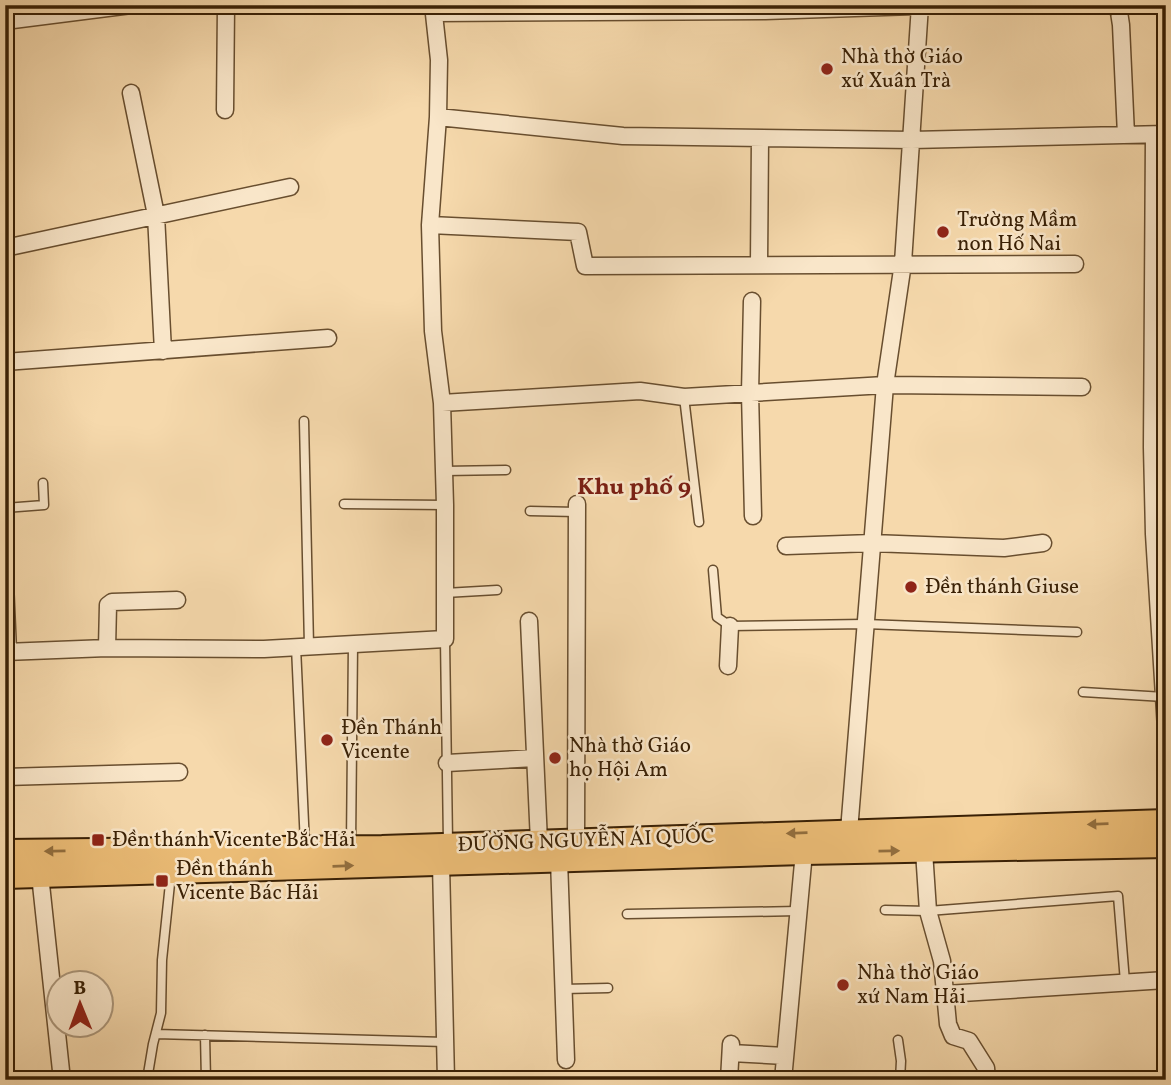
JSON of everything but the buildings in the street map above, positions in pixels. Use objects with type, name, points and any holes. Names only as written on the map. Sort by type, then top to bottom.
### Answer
[{"type":"main road","name":"ĐƯỜNG NGUYỄN ÁI QUỐC","points":[[5,876],[172,871],[445,854],[539,842],[1166,822]]},
{"type":"main road","name":"ĐƯỜNG NGUYỄN ÁI QUỐC","points":[[5,852],[351,848],[559,860],[1166,845]]},
{"type":"street","points":[[5,21],[131,5]]},
{"type":"street","points":[[225,110],[226,5]]},
{"type":"street","points":[[5,583],[6,652],[107,648],[303,647],[445,639],[442,403],[433,331],[430,225],[438,117],[439,60],[433,9],[944,5]]},
{"type":"street","points":[[849,831],[885,385],[903,263],[920,6]]},
{"type":"street","points":[[1116,6],[1121,25],[1126,135]]},
{"type":"street","points":[[131,93],[156,215],[163,351]]},
{"type":"street","points":[[438,117],[623,136],[912,139],[1160,134],[1159,446],[1154,534],[1166,729]]},
{"type":"street","points":[[759,264],[760,138]]},
{"type":"street","points":[[5,248],[290,187]]},
{"type":"street","points":[[430,225],[578,232],[585,266],[1075,264]]},
{"type":"street","points":[[752,302],[750,393],[753,516]]},
{"type":"street","points":[[5,362],[328,338]]},
{"type":"street","points":[[442,403],[640,391],[684,397],[885,385],[1082,387]]},
{"type":"street","points":[[576,841],[577,508]]},
{"type":"street","points":[[786,546],[872,543],[1004,548],[1043,543]]},
{"type":"street","points":[[107,648],[108,605],[111,602],[177,600]]},
{"type":"street","points":[[529,621],[539,842]]},
{"type":"street","points":[[727,666],[730,626]]},
{"type":"street","points":[[447,763],[535,758]]},
{"type":"street","points":[[5,777],[179,772]]},
{"type":"street","points":[[924,850],[928,911],[942,961],[948,1024],[953,1036],[969,1041],[986,1068],[987,1080]]},
{"type":"street","points":[[783,1080],[804,852]]},
{"type":"street","points":[[445,854],[446,1080]]},
{"type":"street","points":[[559,860],[566,1060]]},
{"type":"street","points":[[40,875],[62,1080]]},
{"type":"street","points":[[946,995],[1166,980]]},
{"type":"street","points":[[730,1080],[731,1048],[785,1056]]},
{"type":"lane","points":[[684,397],[699,522]]},
{"type":"lane","points":[[304,421],[306,848]]},
{"type":"lane","points":[[444,471],[506,470]]},
{"type":"lane","points":[[5,508],[44,505],[43,483]]},
{"type":"lane","points":[[344,504],[445,505]]},
{"type":"lane","points":[[530,511],[577,508]]},
{"type":"lane","points":[[713,570],[717,617],[730,626],[865,624],[1077,632]]},
{"type":"lane","points":[[445,593],[497,590]]},
{"type":"lane","points":[[445,639],[445,854]]},
{"type":"lane","points":[[351,848],[353,644]]},
{"type":"lane","points":[[1083,692],[1164,697]]},
{"type":"lane","points":[[147,1080],[161,1013],[162,960],[172,871]]},
{"type":"lane","points":[[886,911],[928,911],[1118,896],[1125,982]]},
{"type":"lane","points":[[627,914],[798,911]]},
{"type":"lane","points":[[563,989],[608,988]]},
{"type":"lane","points":[[156,1034],[445,1042]]},
{"type":"lane","points":[[205,1035],[206,1080]]},
{"type":"lane","points":[[898,1040],[900,1080]]},
{"type":"place","name":"Nhà thờ Giáo xứ Xuân Trà","points":[[827,69]]},
{"type":"place","name":"Trường Mầm non Hố Nai","points":[[943,232]]},
{"type":"place","name":"Đền thánh Giuse","points":[[911,587]]},
{"type":"place","name":"Đền Thánh Vicente","points":[[327,740]]},
{"type":"place","name":"Nhà thờ Giáo họ Hội Am","points":[[555,758]]},
{"type":"place","name":"Đền thánh Vicente Bắc Hải","points":[[98,840]]},
{"type":"place","name":"Đền thánh Vicente Bác Hải","points":[[162,881]]},
{"type":"place","name":"Nhà thờ Giáo xứ Nam Hải","points":[[843,985]]},
{"type":"district","name":"Khu phố 9","points":[[634,488]]}]
